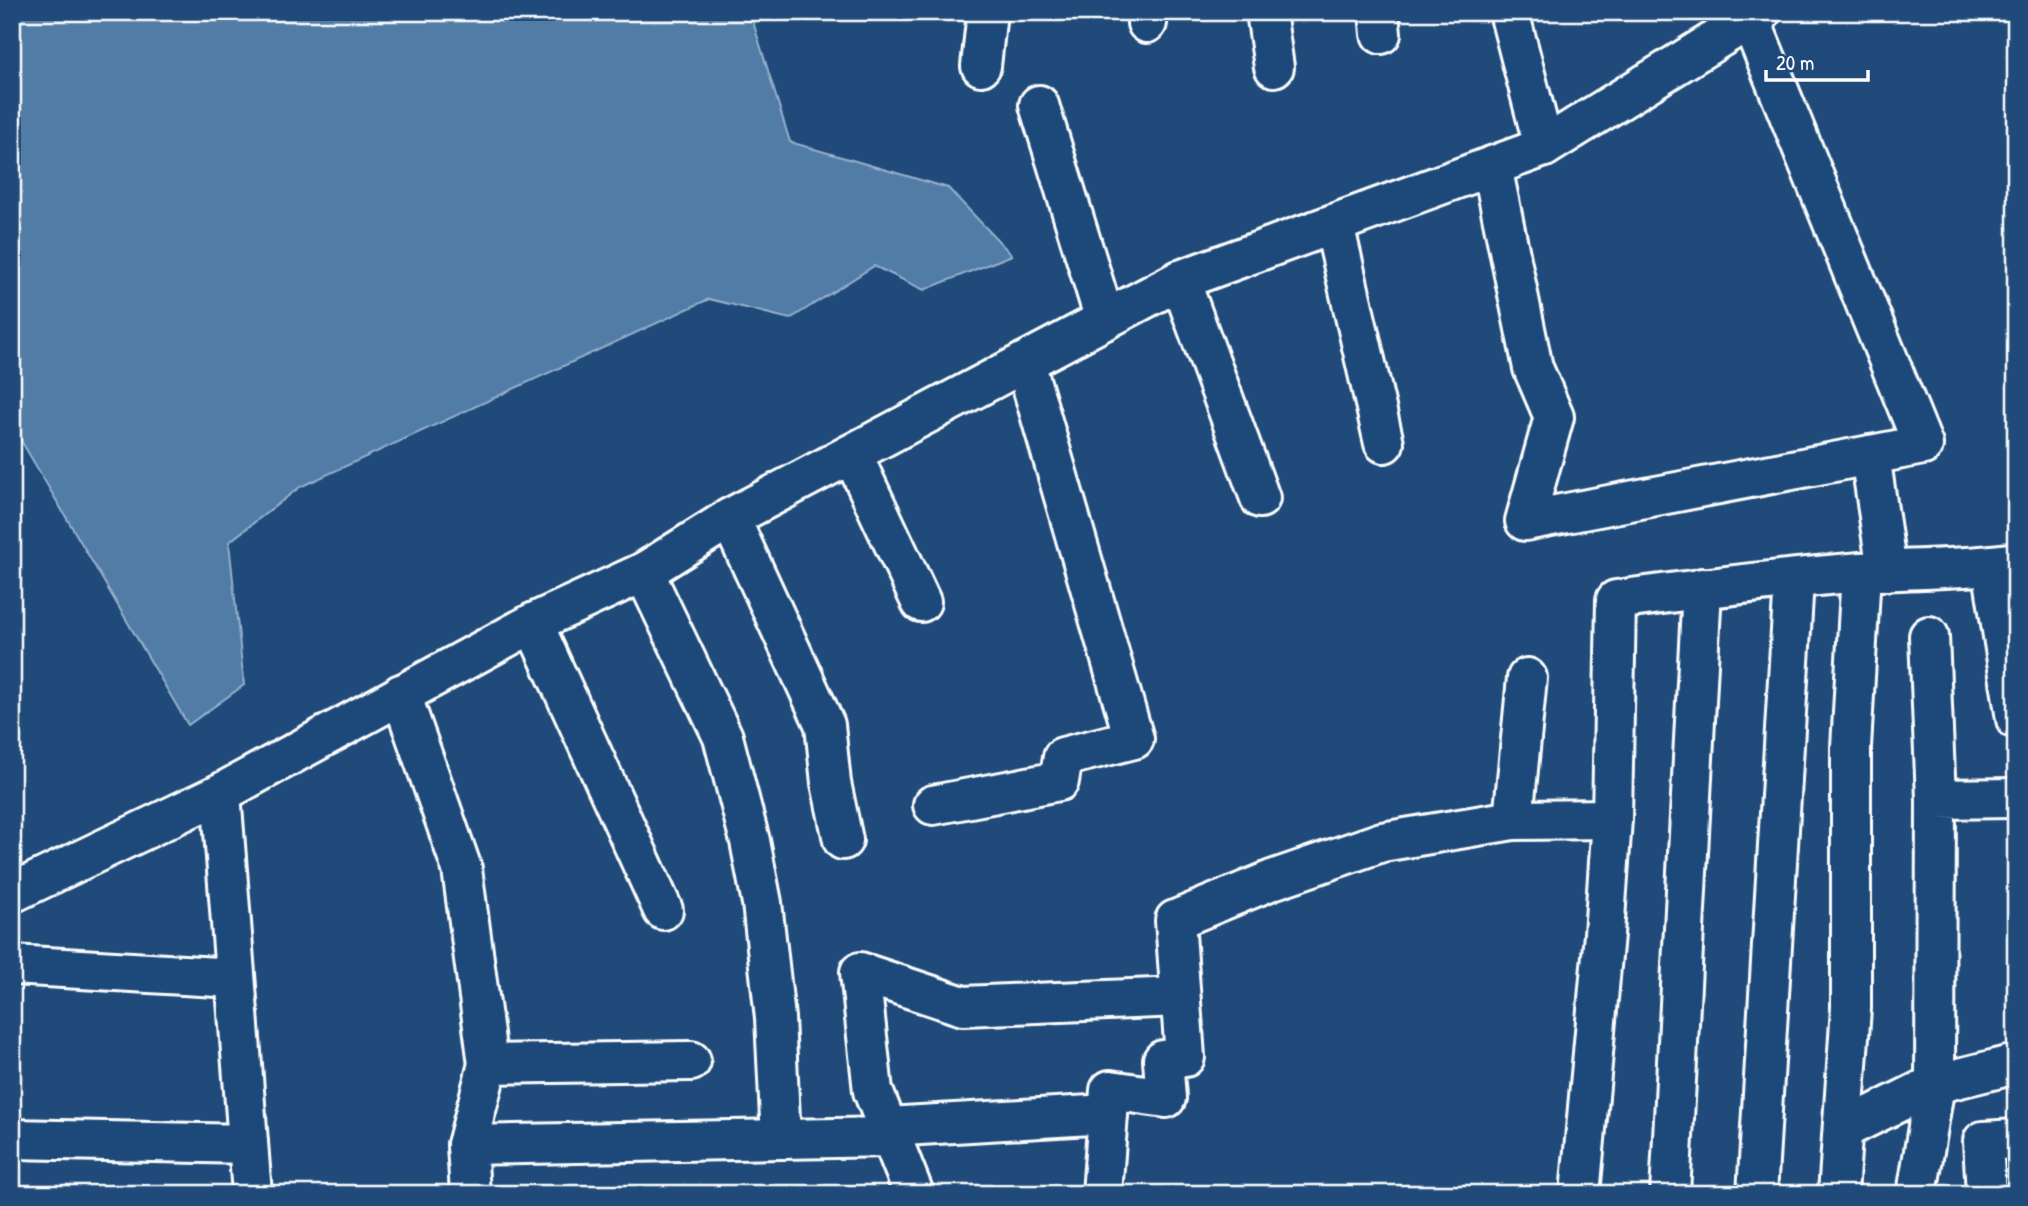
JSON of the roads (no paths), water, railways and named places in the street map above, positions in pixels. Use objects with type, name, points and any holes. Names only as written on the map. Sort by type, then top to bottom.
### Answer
[{"type":"street","points":[[981,66],[987,12]]},
{"type":"street","points":[[1266,12],[1274,67]]},
{"type":"street","points":[[1509,12],[1544,147]]},
{"type":"street","points":[[12,894],[221,793],[533,623],[644,572],[730,518],[1180,280],[1334,223],[1544,147],[1755,16],[1923,445],[1525,521],[1554,417],[1533,368],[1492,166]]},
{"type":"street","points":[[1039,105],[1105,320]]},
{"type":"street","points":[[1334,223],[1384,443]]},
{"type":"street","points":[[1180,280],[1260,498]]},
{"type":"street","points":[[933,805],[1059,780],[1063,757],[1134,739],[1025,362]]},
{"type":"street","points":[[852,454],[921,602]]},
{"type":"street","points":[[1838,1194],[1851,1008],[1851,747],[1874,571],[1870,455]]},
{"type":"street","points":[[730,518],[825,725],[831,783],[843,840]]},
{"type":"street","points":[[1580,1194],[1612,820],[1616,600],[1874,571],[2004,564],[2016,719]]},
{"type":"street","points":[[644,572],[723,737],[750,841],[762,903],[775,1018],[781,1139]]},
{"type":"street","points":[[1757,1194],[1794,580]]},
{"type":"street","points":[[1670,1194],[1702,589]]},
{"type":"street","points":[[533,623],[663,910]]},
{"type":"street","points":[[1917,1194],[1935,1084],[1936,799],[1929,636]]},
{"type":"street","points":[[1513,820],[1527,678]]},
{"type":"street","points":[[401,694],[461,869],[488,1063],[467,1144],[470,1194]]},
{"type":"street","points":[[221,793],[252,1194]]},
{"type":"street","points":[[1936,799],[2016,797]]},
{"type":"street","points":[[1102,1194],[1110,1090],[1166,1098],[1163,1060],[1185,1057],[1175,920],[1272,880],[1381,842],[1513,820],[1612,820]]},
{"type":"street","points":[[12,965],[235,978]]},
{"type":"street","points":[[914,1194],[873,1091],[860,972],[963,1006],[1180,997]]},
{"type":"street","points":[[488,1063],[691,1061]]},
{"type":"street","points":[[1844,1129],[1935,1084],[2016,1064]]},
{"type":"street","points":[[467,1144],[781,1139],[1108,1114]]},
{"type":"street","points":[[12,1139],[248,1144]]},
{"type":"street","points":[[1986,1194],[1983,1140],[2016,1139]]},
{"type":"water","points":[[12,12],[750,12],[790,142],[948,188],[1012,255],[924,290],[874,266],[790,319],[709,299],[300,487],[229,542],[244,685],[188,725],[12,425]]}]
